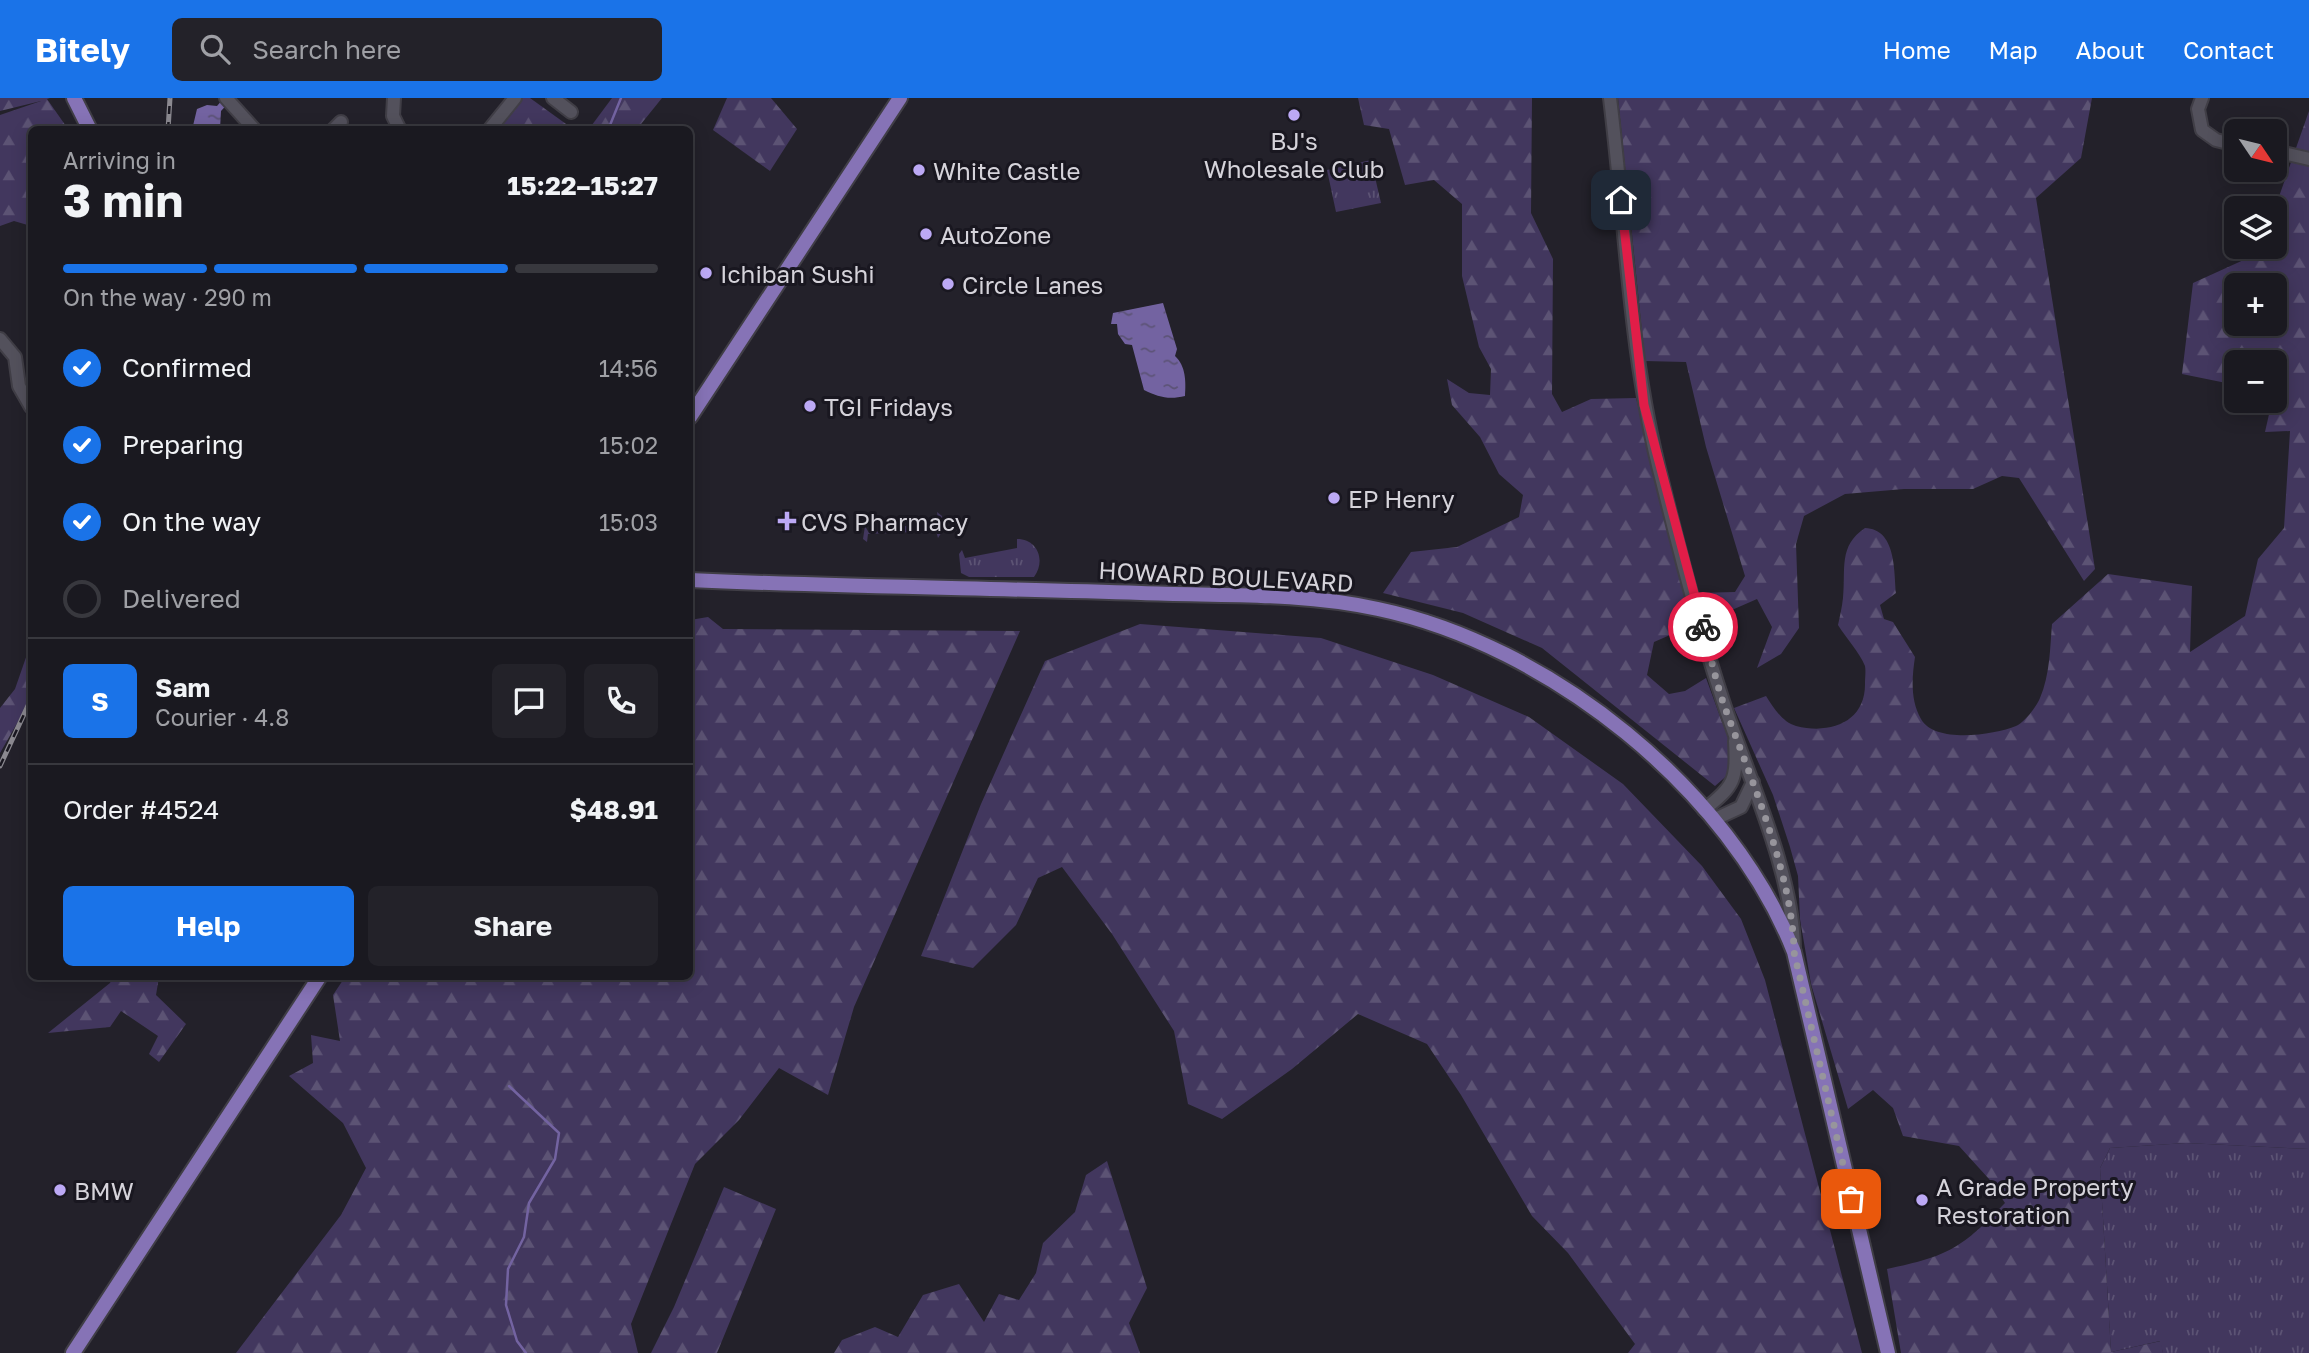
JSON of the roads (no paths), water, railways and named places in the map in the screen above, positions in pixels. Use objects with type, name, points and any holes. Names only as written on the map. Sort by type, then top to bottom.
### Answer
[{"type":"main road","points":[[74,98],[88,126]]},
{"type":"main road","points":[[693,412],[900,98]]},
{"type":"main road","name":"HOWARD BOULEVARD","points":[[693,580],[1287,598],[1380,609],[1465,635],[1544,676],[1625,734],[1709,815],[1740,853],[1771,899],[1794,952],[1888,1353]]},
{"type":"main road","points":[[73,1353],[317,980]]},
{"type":"street","points":[[394,98],[393,116],[398,126]]},
{"type":"street","points":[[492,126],[515,98]]},
{"type":"street","points":[[553,98],[571,111]]},
{"type":"street","points":[[1610,98],[1644,405],[1714,671],[1754,782],[1787,900],[1793,926],[1794,952]]},
{"type":"street","points":[[2202,98],[2199,109],[2202,130],[2224,142]]},
{"type":"street","points":[[229,101],[251,126]]},
{"type":"street","points":[[2287,154],[2309,159]]},
{"type":"street","points":[[0,339],[15,357],[19,386],[28,402]]},
{"type":"street","points":[[1709,815],[1735,778],[1735,734]]},
{"type":"street","points":[[1709,815],[1741,807],[1754,782]]},
{"type":"water","points":[[224,98],[233,98],[221,111],[220,126],[193,126],[197,109],[207,105],[217,106]]},
{"type":"water","points":[[1163,303],[1177,349],[1175,356],[1184,374],[1185,396],[1174,398],[1144,390],[1132,345],[1125,344],[1118,334],[1117,324],[1111,324],[1113,313]]},
{"type":"waterway","points":[[610,126],[621,98]]},
{"type":"waterway","points":[[509,1086],[559,1133],[555,1159],[529,1203],[524,1237],[508,1269],[506,1305],[517,1341],[526,1353]]},
{"type":"railway","points":[[168,126],[170,98]]},
{"type":"railway","points":[[0,766],[28,706]]},
{"type":"place","name":"BJ's Wholesale Club","points":[[1294,115]]},
{"type":"place","name":"White Castle","points":[[919,170]]},
{"type":"place","name":"AutoZone","points":[[926,234]]},
{"type":"place","name":"Ichiban Sushi","points":[[706,273]]},
{"type":"place","name":"Circle Lanes","points":[[948,284]]},
{"type":"place","name":"TGI Fridays","points":[[810,406]]},
{"type":"place","name":"EP Henry","points":[[1334,498]]},
{"type":"place","name":"CVS Pharmacy","points":[[787,521]]},
{"type":"place","name":"BMW","points":[[60,1190]]},
{"type":"place","name":"A Grade Property Restoration","points":[[1922,1200]]}]
